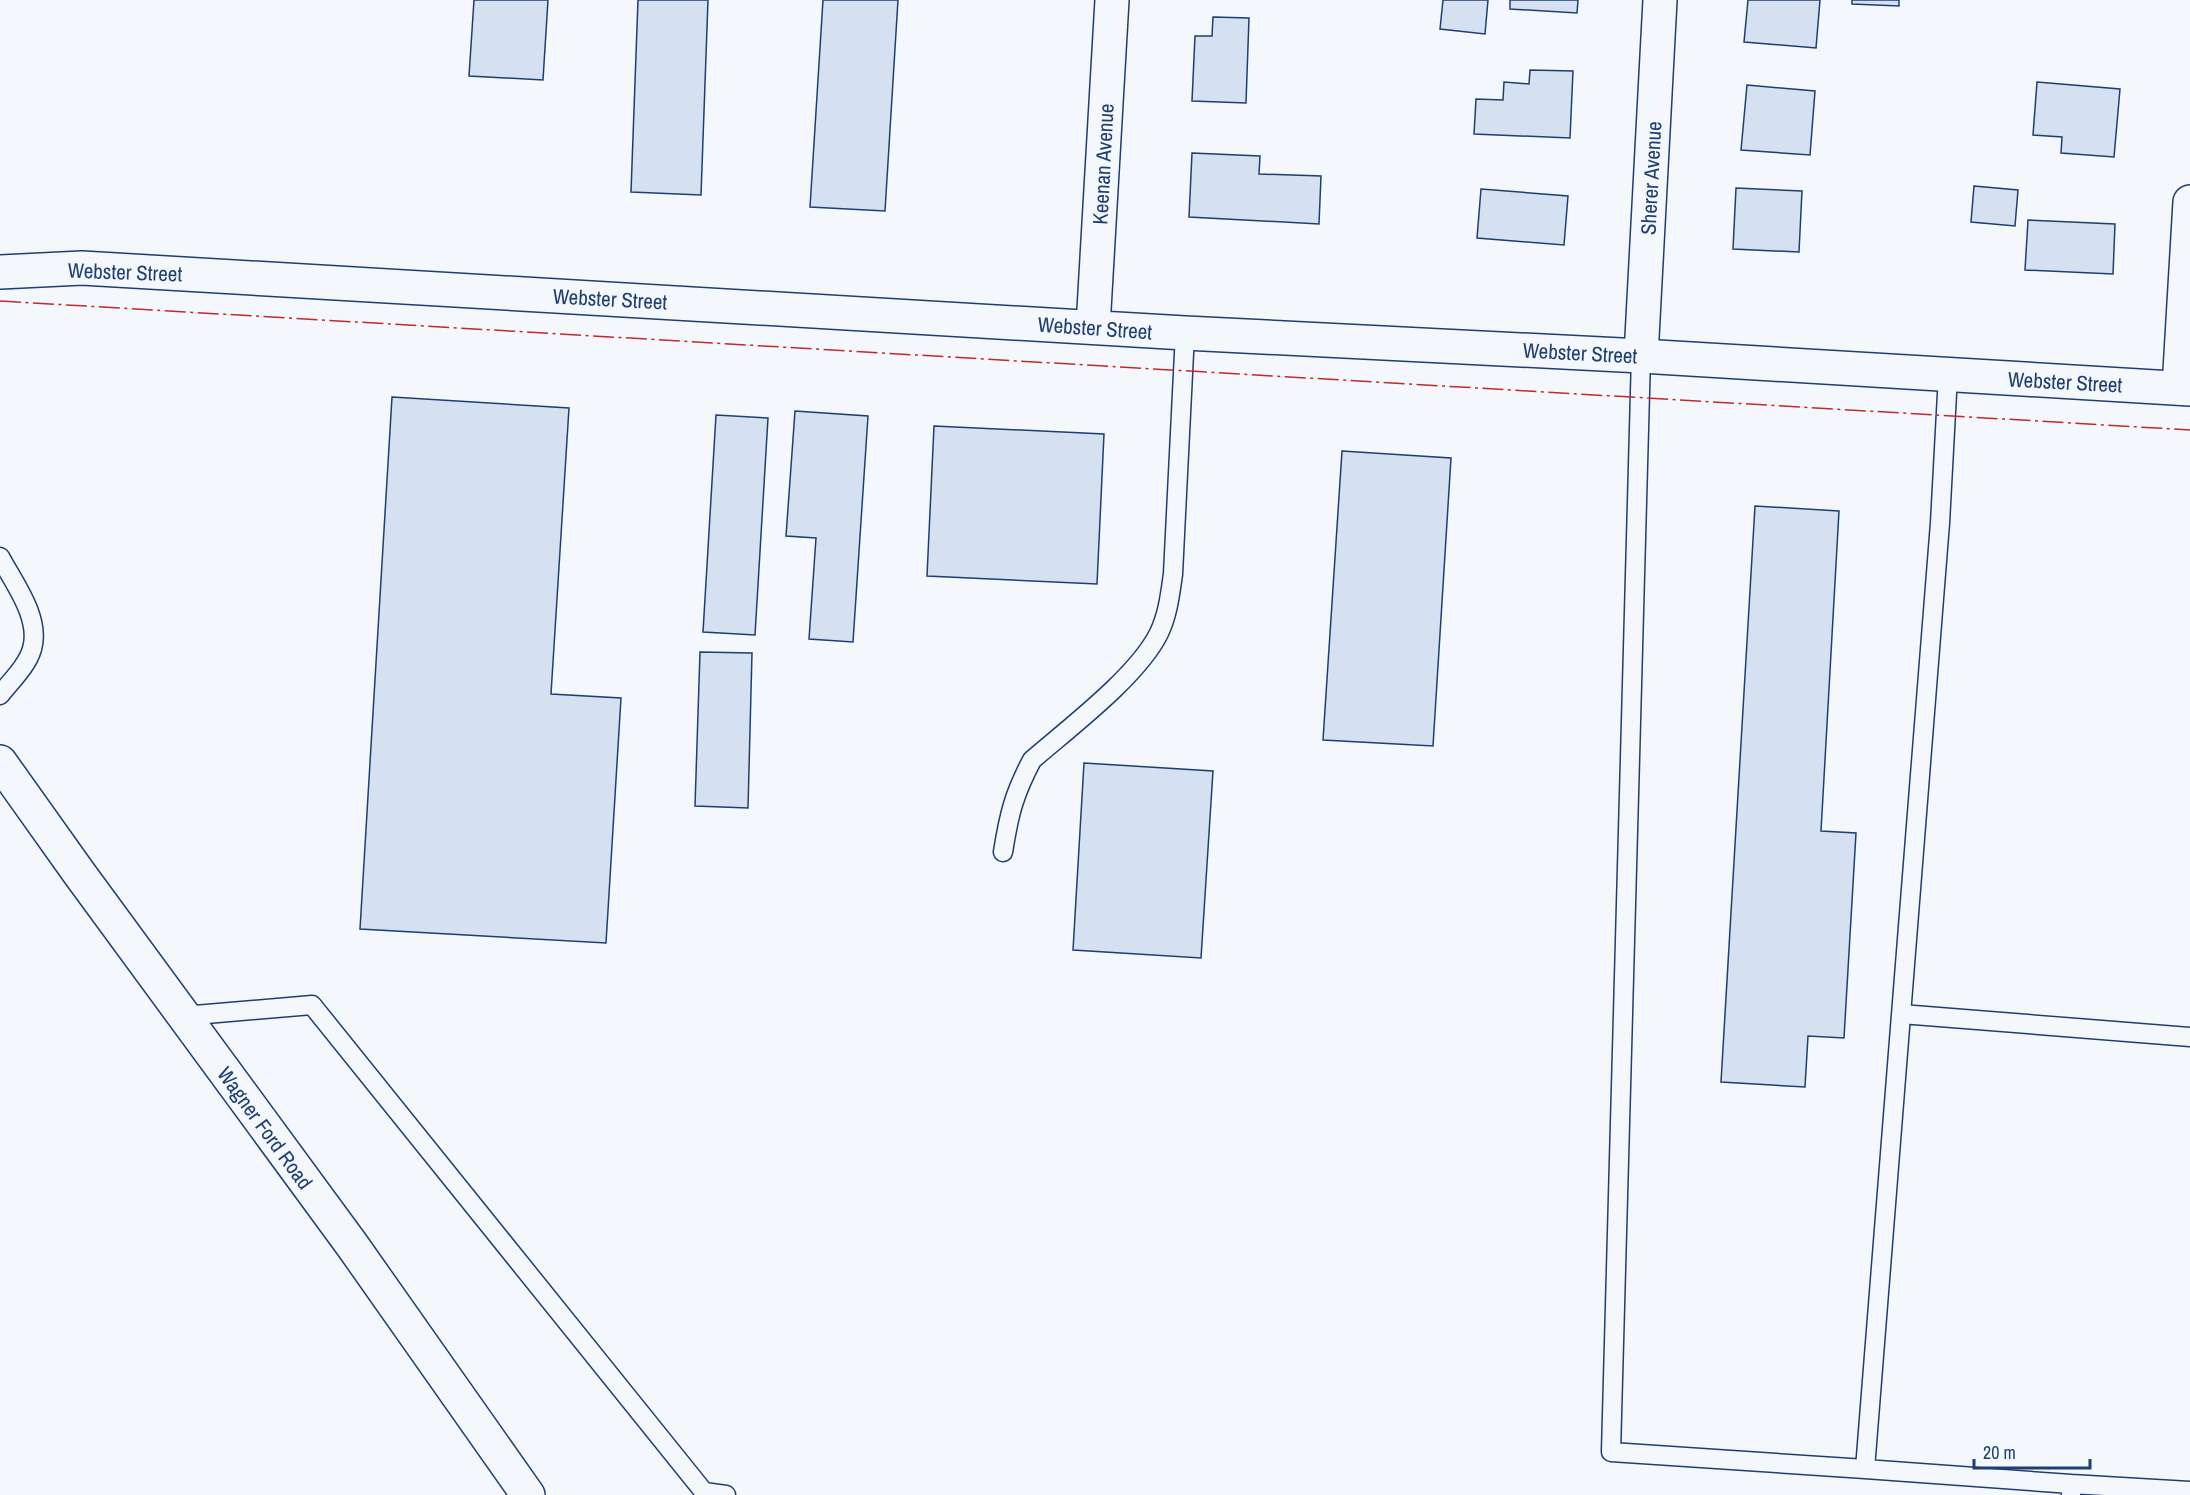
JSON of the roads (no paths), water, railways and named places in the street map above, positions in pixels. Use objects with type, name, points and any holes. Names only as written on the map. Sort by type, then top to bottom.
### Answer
[{"type":"street","name":"Keenan Avenue","points":[[1093,327],[1112,0]]},
{"type":"street","name":"Sherer Avenue","points":[[1641,356],[1660,0]]},
{"type":"street","points":[[2185,389],[2190,202]]},
{"type":"street","name":"Webster Street","points":[[0,272],[82,268],[2185,389]]},
{"type":"street","name":"Wagner Ford Road","points":[[0,762],[345,1236],[528,1495]]},
{"type":"lane","points":[[1003,852],[1009,811],[1032,760],[1099,702],[1139,663],[1158,634],[1169,607],[1173,574],[1185,333]]},
{"type":"lane","points":[[1641,356],[1611,1452],[1865,1469],[2071,1490],[2190,1491]]},
{"type":"lane","points":[[1865,1469],[1940,523],[1948,375]]},
{"type":"lane","points":[[0,557],[26,604],[34,630],[32,649],[24,665],[0,695]]},
{"type":"lane","points":[[183,1016],[312,1005],[704,1492],[726,1495]]},
{"type":"lane","points":[[1901,1014],[2190,1037]]}]
